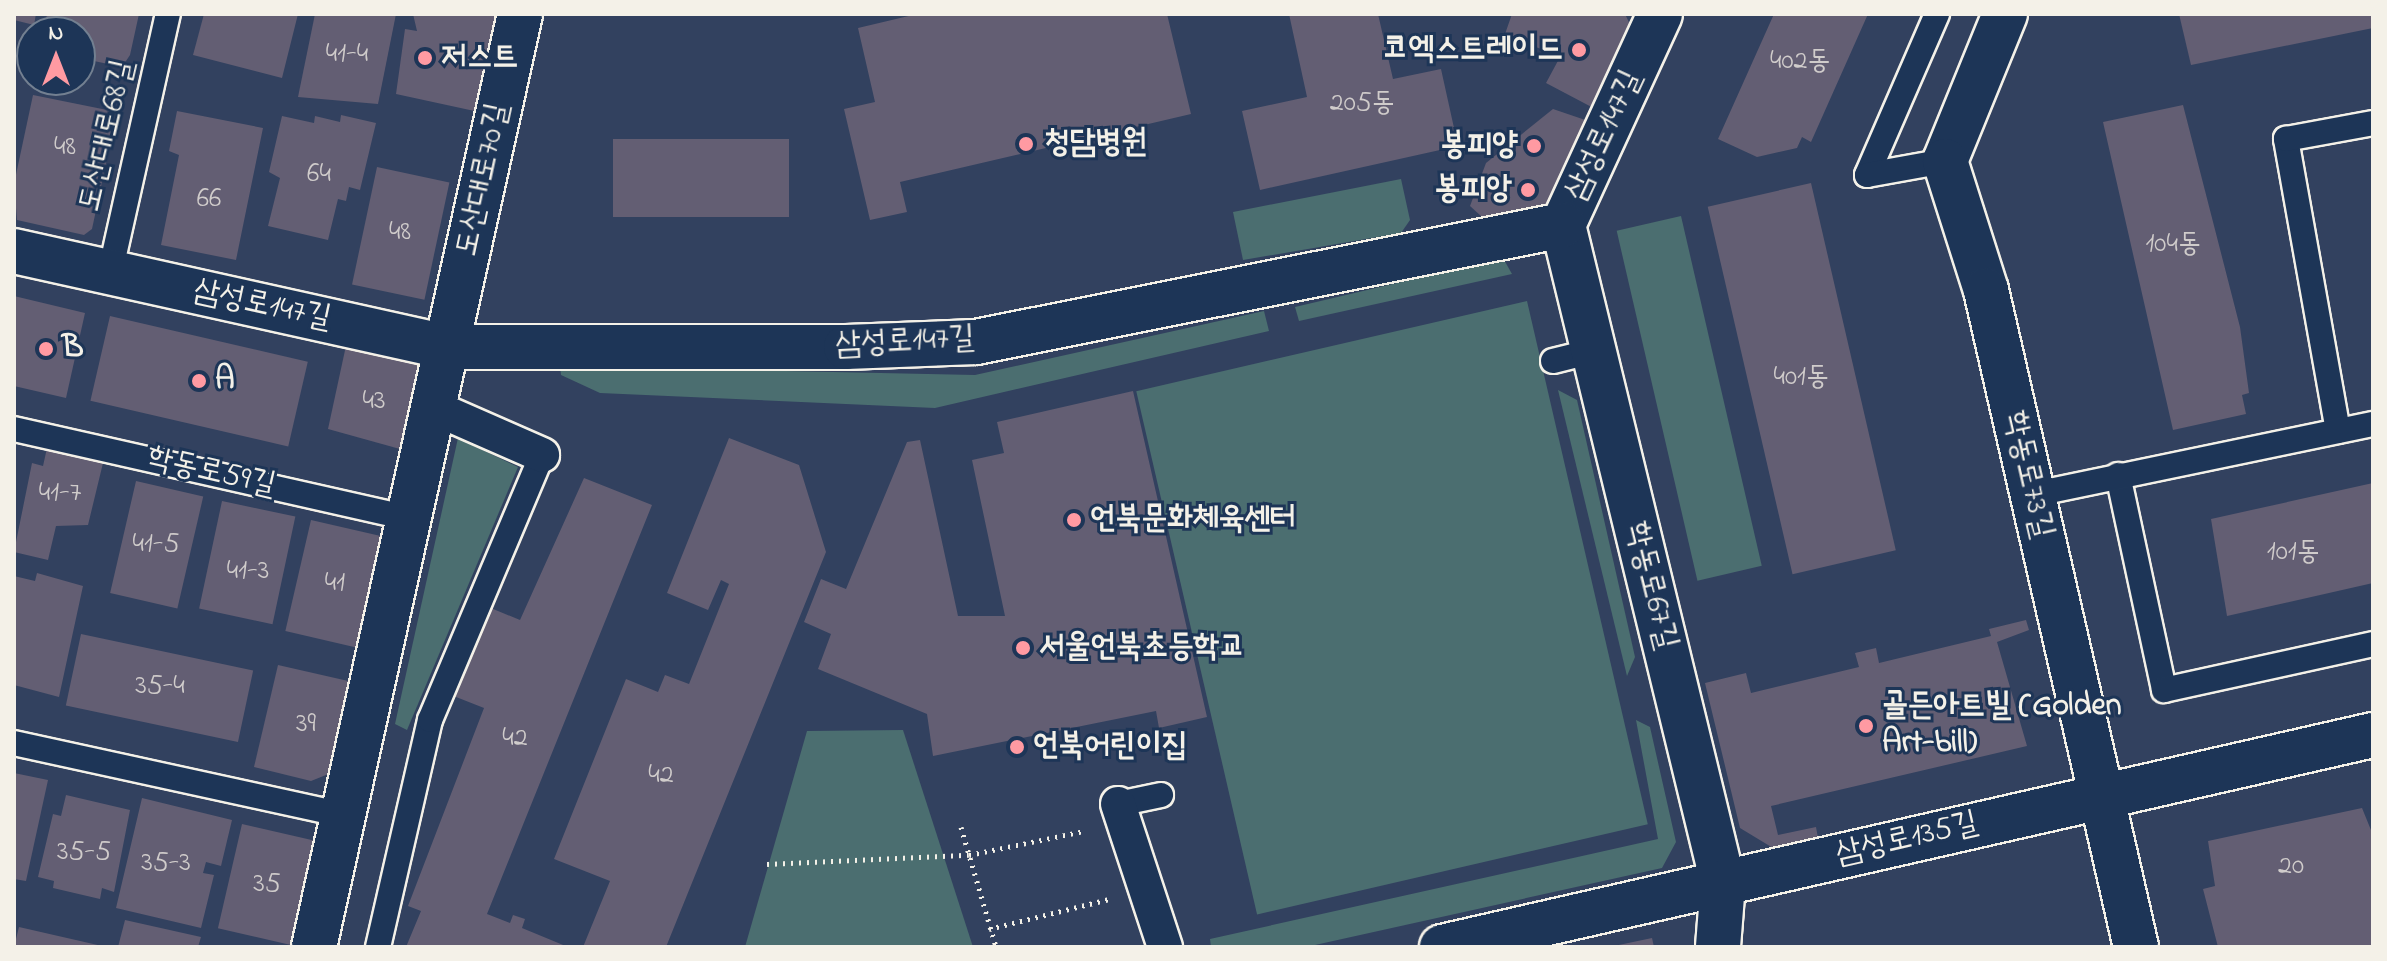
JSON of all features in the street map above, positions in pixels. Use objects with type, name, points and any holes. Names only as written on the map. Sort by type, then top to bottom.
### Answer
[{"type":"street","name":"도산대로70길","points":[[448,347],[520,14]]},
{"type":"street","name":"삼성로147길","points":[[14,251],[448,347],[976,342],[1563,225],[1660,14]]},
{"type":"street","points":[[1945,161],[2005,14]]},
{"type":"street","name":"학동로73길","points":[[1945,161],[1986,290],[2030,495],[2103,794],[2136,947]]},
{"type":"street","name":"학동로67길","points":[[1563,225],[1573,356],[1723,883],[1718,947]]},
{"type":"street","points":[[314,947],[341,814],[448,347]]},
{"type":"street","name":"삼성로135길","points":[[1442,947],[2103,794],[2373,735]]},
{"type":"street","points":[[1121,814],[1163,947]]},
{"type":"lane","name":"도산대로68길","points":[[110,273],[168,14]]},
{"type":"lane","points":[[1937,14],[1867,175],[1945,161]]},
{"type":"lane","points":[[2338,431],[2286,139],[2373,123]]},
{"type":"lane","points":[[378,947],[430,720],[542,455],[435,408]]},
{"type":"lane","points":[[2030,495],[2373,424]]},
{"type":"lane","name":"학동로59길","points":[[14,429],[409,518]]},
{"type":"lane","points":[[2118,475],[2164,690],[2373,644]]},
{"type":"lane","points":[[14,743],[341,814]]},
{"type":"lane","points":[[1161,795],[1121,814],[1163,947]]},
{"type":"path","points":[[767,864],[969,855],[1121,814]]},
{"type":"path","points":[[961,827],[996,947]]},
{"type":"path","points":[[989,929],[1144,891]]},
{"type":"green space","points":[[1401,179],[1410,220],[1401,233],[1243,260],[1233,212]]},
{"type":"green space","points":[[1681,216],[1762,566],[1697,581],[1617,231]]},
{"type":"green space","points":[[1503,258],[1512,274],[1299,321],[1295,307]]},
{"type":"green space","points":[[1527,301],[1648,824],[1257,914],[1136,391]]},
{"type":"green space","points":[[1264,311],[1269,331],[935,408],[600,393],[561,375],[560,366],[975,375]]},
{"type":"green space","points":[[1558,390],[1577,400],[1635,657],[1627,676]]},
{"type":"green space","points":[[458,438],[518,467],[407,730],[395,724]]},
{"type":"green space","points":[[1636,720],[1650,727],[1676,842],[1662,868],[1306,947],[1211,947],[1210,939],[1658,839]]},
{"type":"green space","points":[[903,730],[973,947],[745,947],[807,731]]},
{"type":"building","points":[[14,14],[36,14],[16,16],[14,20]]},
{"type":"building","points":[[139,14],[130,55],[122,67],[96,61],[96,16],[47,16]]},
{"type":"building","points":[[204,14],[298,14],[282,78],[193,55]]},
{"type":"building","points":[[315,14],[396,14],[378,104],[298,97]]},
{"type":"building","points":[[413,14],[493,14],[498,23],[479,112],[396,94],[405,29],[417,31]]},
{"type":"building","points":[[917,14],[1167,14],[1191,114],[900,182],[907,212],[870,220],[844,109],[875,102],[858,28]]},
{"type":"building","points":[[1289,14],[1378,14],[1393,79],[1441,69],[1458,146],[1260,190],[1242,111],[1307,97]]},
{"type":"building","points":[[1512,14],[1625,14],[1637,39],[1601,112],[1546,83],[1560,57],[1505,34]]},
{"type":"building","points":[[1774,14],[1868,14],[1811,142],[1802,137],[1797,148],[1757,157],[1718,139]]},
{"type":"building","points":[[2179,14],[2373,14],[2373,28],[2191,65]]},
{"type":"building","points":[[33,96],[117,112],[92,229],[84,235],[17,220],[14,184]]},
{"type":"building","points":[[2183,105],[2240,327],[2249,393],[2242,395],[2246,414],[2173,430],[2103,122]]},
{"type":"building","points":[[1553,109],[1600,125],[1554,211],[1493,227],[1470,206],[1486,163]]},
{"type":"building","points":[[177,111],[263,128],[236,260],[161,245],[179,155],[169,151]]},
{"type":"building","points":[[341,115],[376,123],[360,190],[349,187],[346,201],[338,199],[328,240],[268,226],[280,178],[269,172],[282,116],[314,123],[315,116],[340,122]]},
{"type":"building","points":[[613,139],[789,139],[789,217],[613,217]]},
{"type":"building","points":[[377,167],[449,182],[424,300],[352,284]]},
{"type":"building","points":[[1811,183],[1896,550],[1793,574],[1708,207]]},
{"type":"building","name":"B","points":[[14,296],[85,313],[66,398],[14,386]]},
{"type":"building","name":"A","points":[[110,316],[308,362],[288,446],[90,401]]},
{"type":"building","points":[[347,341],[414,353],[422,374],[400,449],[328,429]]},
{"type":"building","name":"언북문화체육센터","points":[[1133,391],[1207,717],[1159,728],[1156,711],[933,756],[927,714],[818,669],[831,634],[804,622],[821,579],[846,589],[907,442],[920,440],[958,616],[1005,616],[972,460],[1004,453],[997,422]]},
{"type":"building","points":[[729,438],[799,465],[826,552],[666,947],[583,947],[610,881],[554,859],[626,679],[658,692],[665,675],[689,684],[729,584],[721,580],[708,610],[667,593]]},
{"type":"building","points":[[47,448],[103,463],[88,525],[56,526],[48,560],[14,552],[32,463],[43,466]]},
{"type":"building","points":[[584,478],[652,505],[487,914],[510,923],[513,915],[525,919],[522,928],[568,947],[406,947],[421,911],[408,906],[484,708],[451,695],[486,606],[520,620]]},
{"type":"building","points":[[136,481],[203,497],[177,609],[110,593]]},
{"type":"building","points":[[2373,483],[2373,583],[2227,616],[2211,519]]},
{"type":"building","points":[[222,501],[295,517],[272,624],[199,609]]},
{"type":"building","points":[[311,520],[385,537],[359,648],[285,631]]},
{"type":"building","points":[[37,573],[83,586],[59,697],[14,685],[14,576],[35,581]]},
{"type":"building","name":"골든아트빌 (Golden Art-bill)","points":[[2026,620],[2029,630],[1997,642],[2027,746],[1771,806],[1778,835],[1816,827],[1818,838],[1773,848],[1740,828],[1705,683],[1746,673],[1751,693],[1859,667],[1855,653],[1876,648],[1879,663],[1991,636],[1989,629]]},
{"type":"building","points":[[81,634],[253,671],[238,742],[66,705]]},
{"type":"building","points":[[278,665],[357,683],[336,771],[311,781],[254,767]]},
{"type":"building","points":[[14,773],[48,780],[26,881],[14,879]]},
{"type":"building","points":[[66,795],[130,810],[114,892],[102,888],[100,899],[53,888],[54,881],[38,877],[53,814],[61,816]]},
{"type":"building","points":[[142,798],[232,820],[221,866],[206,862],[203,873],[214,875],[201,928],[116,908]]},
{"type":"building","points":[[2362,808],[2373,835],[2373,947],[2218,947],[2203,889],[2215,886],[2208,841]]},
{"type":"building","points":[[242,824],[316,841],[292,945],[218,928]]},
{"type":"building","points":[[125,920],[201,937],[198,947],[118,947]]},
{"type":"building","points":[[19,927],[102,946],[102,947],[14,947]]},
{"type":"building","points":[[1652,938],[1654,947],[1614,947],[1614,946]]},
{"type":"place","name":"코엑스트레이드","points":[[1579,50]]},
{"type":"place","name":"저스트","points":[[425,58]]},
{"type":"place","name":"청담병원","points":[[1026,144]]},
{"type":"place","name":"봉피양","points":[[1534,146]]},
{"type":"place","name":"봉피앙","points":[[1528,190]]},
{"type":"place","name":"B","points":[[46,349]]},
{"type":"place","name":"A","points":[[199,381]]},
{"type":"place","name":"언북문화체육센터","points":[[1074,520]]},
{"type":"place","name":"서울언북초등학교","points":[[1023,648]]},
{"type":"place","name":"골든아트빌 (Golden Art-bill)","points":[[1866,726]]},
{"type":"place","name":"언북어린이집","points":[[1017,747]]}]
